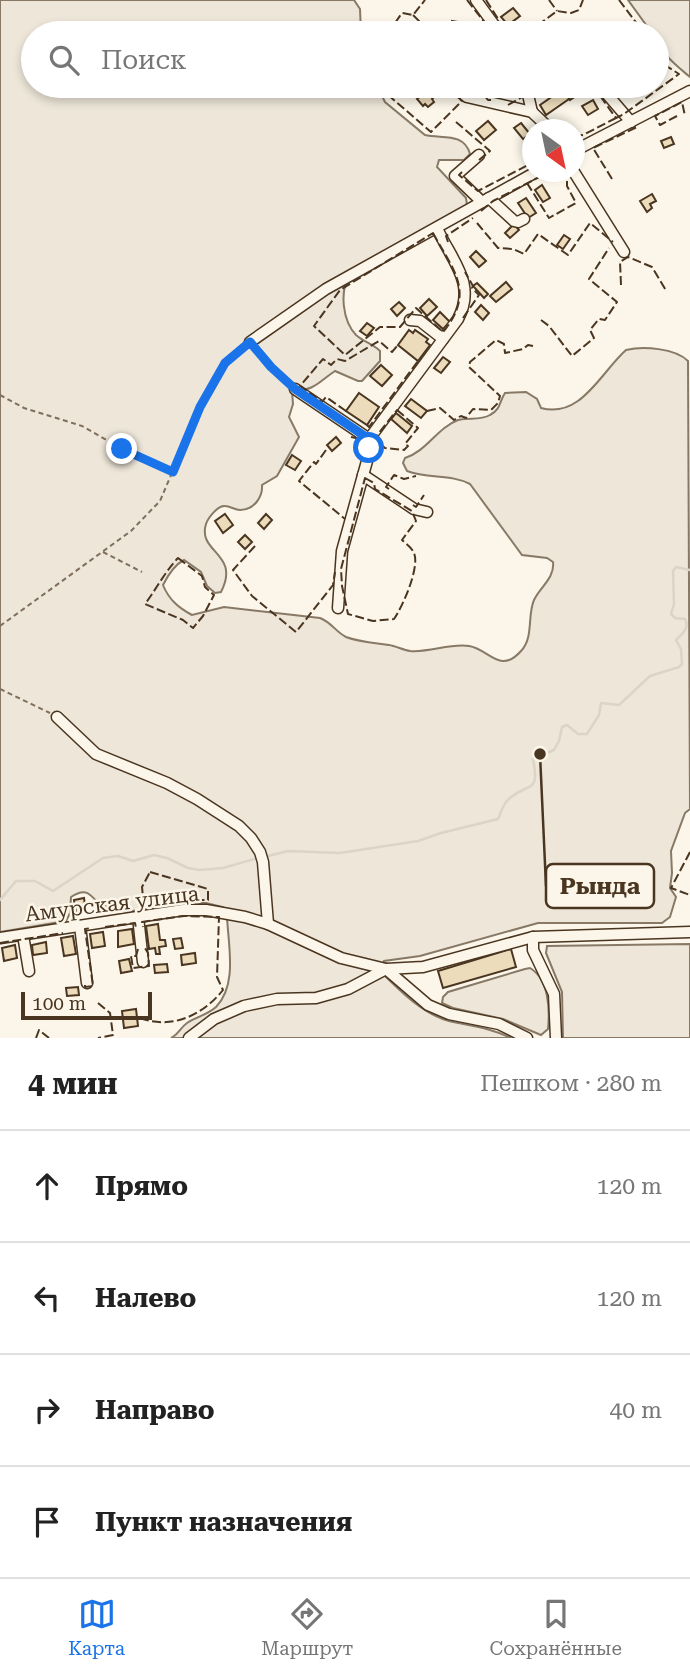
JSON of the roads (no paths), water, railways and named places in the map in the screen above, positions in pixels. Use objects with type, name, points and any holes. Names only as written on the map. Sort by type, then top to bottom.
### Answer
[{"type":"street","points":[[477,0],[492,21]]},
{"type":"street","points":[[585,146],[690,92]]},
{"type":"street","points":[[471,98],[532,112],[539,119]]},
{"type":"street","points":[[529,98],[532,112]]},
{"type":"street","points":[[610,98],[631,122]]},
{"type":"street","points":[[479,155],[455,176],[514,221],[524,219]]},
{"type":"street","points":[[250,342],[326,289],[522,180]]},
{"type":"street","points":[[580,182],[624,253]]},
{"type":"street","points":[[338,608],[342,551],[363,475],[369,439],[462,312],[465,286],[463,276],[437,228]]},
{"type":"street","points":[[410,320],[420,321],[443,339]]},
{"type":"street","points":[[295,389],[369,439]]},
{"type":"street","points":[[363,475],[414,509],[427,512]]},
{"type":"street","points":[[57,717],[96,754],[167,783],[239,826],[251,838],[261,857],[268,924]]},
{"type":"street","name":"Амурская улица","points":[[0,938],[183,910],[206,910],[268,924],[341,958],[386,969]]},
{"type":"street","points":[[138,917],[143,962]]},
{"type":"street","points":[[80,926],[87,983]]},
{"type":"street","points":[[189,1038],[214,1019],[244,1006],[277,999],[316,998],[348,989],[386,969],[423,967],[533,937],[690,932]]},
{"type":"street","points":[[23,934],[29,971]]},
{"type":"street","points":[[533,937],[533,950],[555,994],[556,1038]]},
{"type":"street","points":[[386,969],[428,1005],[449,1014],[499,1024],[527,1038]]},
{"type":"waterway","points":[[264,857],[288,851],[340,853],[418,841],[498,819],[508,800],[534,783],[533,759],[554,750],[562,727],[567,725],[578,734],[587,734],[599,715],[601,703],[619,705],[650,676],[682,664],[681,649],[676,640],[687,625],[685,619],[675,618],[671,614],[674,604],[673,571],[676,567],[690,570]]},
{"type":"waterway","points":[[0,900],[16,881],[35,881],[53,891],[103,858],[118,856],[133,861],[154,855],[200,870],[223,868],[258,858]]},
{"type":"place","name":"Рында","points":[[540,754]]}]
